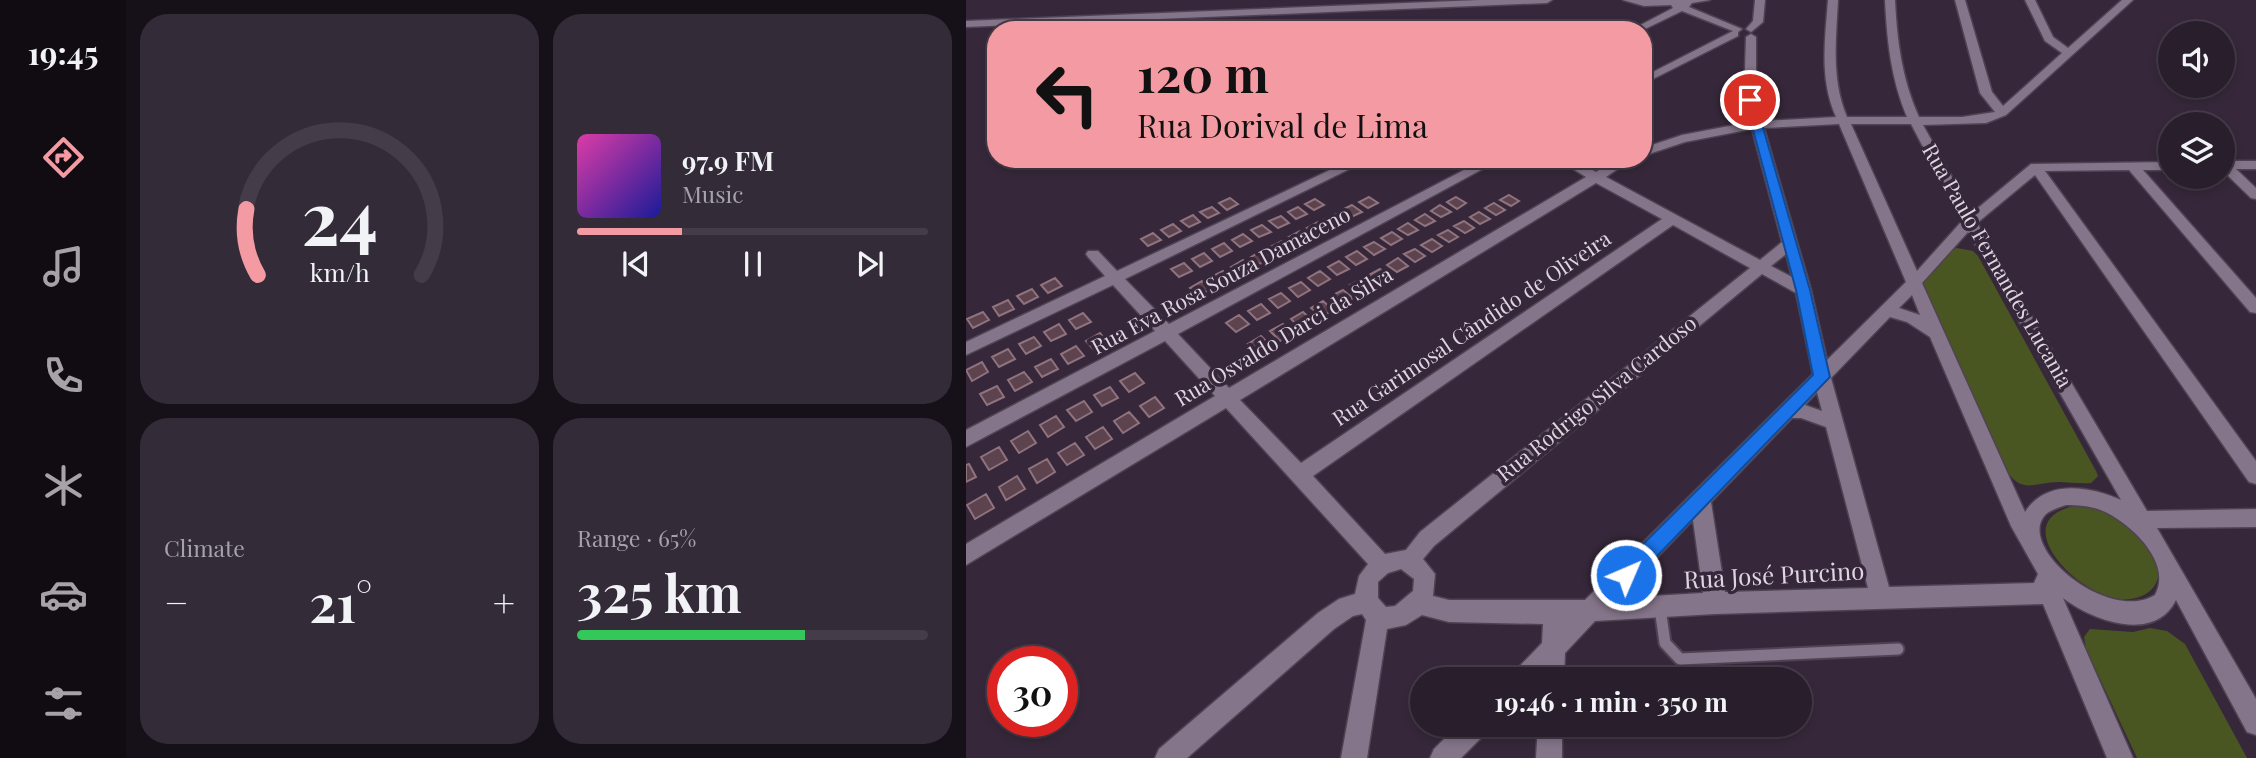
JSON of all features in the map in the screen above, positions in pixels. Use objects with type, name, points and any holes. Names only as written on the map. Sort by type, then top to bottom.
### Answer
[{"type":"street","points":[[1054,21],[1547,0]]},
{"type":"street","points":[[1628,0],[1644,3],[1705,0]]},
{"type":"street","points":[[1652,77],[1758,22],[1759,0]]},
{"type":"street","points":[[1833,0],[1830,79],[1835,102],[1934,333],[2021,526],[2036,553],[2052,578],[2087,603],[2126,614],[2144,613],[2158,606],[2167,596],[2171,583],[2170,568]]},
{"type":"street","name":"Rua Paulo Fernandes Lucania","points":[[1890,0],[1895,60],[1905,99],[1915,121],[1969,222],[2144,523]]},
{"type":"street","points":[[1960,0],[1986,93],[2002,113]]},
{"type":"street","points":[[2030,0],[2049,39],[2069,53]]},
{"type":"street","points":[[1652,149],[1691,136],[1757,123],[1970,121],[2002,113],[2128,0]]},
{"type":"street","points":[[1652,22],[1694,1]]},
{"type":"street","points":[[1668,2],[1743,32]]},
{"type":"street","points":[[966,24],[987,23]]},
{"type":"street","points":[[1743,32],[1750,100],[1803,290],[1833,422],[1881,597]]},
{"type":"street","points":[[2235,166],[2256,165]]},
{"type":"street","points":[[2132,166],[2256,308]]},
{"type":"street","points":[[1535,667],[1914,283],[1969,222],[2036,167],[2158,166]]},
{"type":"street","points":[[2036,167],[2256,476]]},
{"type":"street","points":[[966,349],[1345,168]]},
{"type":"street","name":"Rua Eva Rosa Souza Damaceno","points":[[966,439],[1478,168]]},
{"type":"street","points":[[1580,168],[1803,290]]},
{"type":"street","name":"Rua Osvaldo Darci da Silva","points":[[966,555],[1610,168]]},
{"type":"street","points":[[2235,176],[2256,195]]},
{"type":"street","name":"Rua Garimosal Cândido de Oliveira","points":[[1298,476],[1672,219]]},
{"type":"street","name":"Rua Rodrigo Silva Cardoso","points":[[1411,561],[1427,539],[1790,243]]},
{"type":"street","points":[[1093,254],[1375,556],[1381,566]]},
{"type":"street","points":[[1887,310],[1913,318],[1934,333]]},
{"type":"street","points":[[1789,411],[1802,411],[1833,422]]},
{"type":"street","points":[[2120,758],[2048,593],[2029,530],[2032,517],[2039,506],[2050,499],[2064,496],[2098,500],[2144,523],[2256,518]]},
{"type":"street","points":[[1700,501],[1715,603]]},
{"type":"street","points":[[2144,523],[2162,550],[2256,723]]},
{"type":"street","points":[[1168,758],[1326,621],[1347,607],[1372,609],[1400,616],[1419,603],[1426,583],[1424,573],[1411,561],[1401,559],[1381,566],[1366,583],[1372,609],[1354,758]]},
{"type":"street","name":"Rua José Purcino","points":[[1419,603],[1449,611],[1555,612],[1715,603],[2048,593]]},
{"type":"street","points":[[1552,667],[1555,612]]},
{"type":"street","points":[[1443,758],[1464,737]]},
{"type":"street","points":[[1549,737],[1549,758]]},
{"type":"lane","points":[[1660,608],[1662,640],[1670,652],[1680,659],[1898,649]]},
{"type":"green space","points":[[1957,248],[1973,251],[1978,256],[2096,471],[2098,476],[2091,483],[2022,484],[2010,476],[2004,467],[1919,285]]},
{"type":"green space","points":[[2075,506],[2105,512],[2133,528],[2141,536],[2155,554],[2158,564],[2159,574],[2151,590],[2132,599],[2120,599],[2085,585],[2068,572],[2047,541],[2046,526],[2055,514]]},
{"type":"green space","points":[[2150,628],[2167,631],[2185,644],[2247,758],[2137,758],[2086,649],[2084,637],[2090,629],[2133,632]]},
{"type":"building","points":[[1509,195],[1519,201],[1511,206],[1500,200]]},
{"type":"building","points":[[1369,197],[1378,203],[1368,208],[1359,202]]},
{"type":"building","points":[[1456,197],[1466,203],[1457,209],[1447,202]]},
{"type":"building","points":[[1230,198],[1238,204],[1227,210],[1219,203]]},
{"type":"building","points":[[1315,199],[1324,205],[1314,210],[1305,204]]},
{"type":"building","points":[[1494,203],[1505,210],[1496,215],[1485,208]]},
{"type":"building","points":[[1352,205],[1362,212],[1351,217],[1342,210]]},
{"type":"building","points":[[1440,205],[1451,212],[1441,217],[1431,211]]},
{"type":"building","points":[[1212,207],[1219,213],[1208,218],[1200,212]]},
{"type":"building","points":[[1298,207],[1307,214],[1296,219],[1288,212]]},
{"type":"building","points":[[1479,212],[1490,219],[1480,224],[1470,217]]},
{"type":"building","points":[[1336,214],[1345,220],[1334,226],[1325,219]]},
{"type":"building","points":[[1425,214],[1435,221],[1425,226],[1415,220]]},
{"type":"building","points":[[1193,215],[1200,222],[1189,227],[1181,221]]},
{"type":"building","points":[[1281,216],[1289,223],[1278,228],[1269,221]]},
{"type":"building","points":[[1464,221],[1474,228],[1465,233],[1454,226]]},
{"type":"building","points":[[1318,222],[1327,229],[1316,235],[1307,228]]},
{"type":"building","points":[[1408,223],[1418,230],[1408,235],[1398,229]]},
{"type":"building","points":[[1173,224],[1181,231],[1169,237],[1161,230]]},
{"type":"building","points":[[1262,225],[1271,232],[1259,237],[1251,230]]},
{"type":"building","points":[[1448,230],[1458,237],[1449,242],[1438,235]]},
{"type":"building","points":[[1300,231],[1309,239],[1298,244],[1289,237]]},
{"type":"building","points":[[1392,232],[1402,239],[1391,245],[1381,238]]},
{"type":"building","points":[[1153,233],[1161,240],[1148,246],[1141,239]]},
{"type":"building","points":[[1243,234],[1252,241],[1240,247],[1232,240]]},
{"type":"building","points":[[1432,239],[1442,246],[1432,252],[1421,245]]},
{"type":"building","points":[[1282,241],[1291,248],[1279,254],[1270,247]]},
{"type":"building","points":[[1374,242],[1385,249],[1374,255],[1364,247]]},
{"type":"building","points":[[1224,243],[1232,251],[1220,257],[1212,249]]},
{"type":"building","points":[[1415,249],[1425,256],[1415,262],[1404,254]]},
{"type":"building","points":[[1263,250],[1272,258],[1260,264],[1251,257]]},
{"type":"building","points":[[1357,251],[1367,259],[1356,265],[1346,257]]},
{"type":"building","points":[[1204,253],[1212,261],[1200,267],[1192,259]]},
{"type":"building","points":[[1398,258],[1408,266],[1397,272],[1387,265]]},
{"type":"building","points":[[1243,260],[1252,268],[1240,274],[1231,267]]},
{"type":"building","points":[[1339,261],[1349,269],[1337,275],[1328,267]]},
{"type":"building","points":[[1184,263],[1192,271],[1179,277],[1171,269]]},
{"type":"building","points":[[1380,269],[1390,276],[1379,283],[1369,275]]},
{"type":"building","points":[[1223,271],[1232,279],[1219,285],[1211,277]]},
{"type":"building","points":[[1320,271],[1330,279],[1318,286],[1308,278]]},
{"type":"building","points":[[1055,278],[1062,286],[1048,293],[1041,285]]},
{"type":"building","points":[[1361,279],[1372,287],[1360,294],[1350,285]]},
{"type":"building","points":[[1202,281],[1211,289],[1198,296],[1190,288]]},
{"type":"building","points":[[1301,282],[1310,290],[1298,297],[1289,288]]},
{"type":"building","points":[[1032,289],[1038,297],[1024,304],[1017,296]]},
{"type":"building","points":[[1343,290],[1353,298],[1341,305],[1331,296]]},
{"type":"building","points":[[1281,293],[1290,301],[1278,308],[1269,299]]},
{"type":"building","points":[[1008,300],[1014,309],[999,316],[993,307]]},
{"type":"building","points":[[1323,301],[1333,310],[1321,317],[1311,308]]},
{"type":"building","points":[[1261,304],[1270,313],[1257,320],[1248,311]]},
{"type":"building","points":[[983,312],[989,320],[973,328],[967,319]]},
{"type":"building","points":[[1303,312],[1313,321],[1301,329],[1291,319]]},
{"type":"building","points":[[1083,313],[1091,322],[1076,329],[1069,320]]},
{"type":"building","points":[[1239,315],[1249,324],[1236,332],[1226,323]]},
{"type":"building","points":[[1059,324],[1066,334],[1051,341],[1044,332]]},
{"type":"building","points":[[1283,324],[1292,333],[1280,341],[1270,331]]},
{"type":"building","points":[[1100,333],[1108,343],[1094,350],[1086,341]]},
{"type":"building","points":[[1261,336],[1271,346],[1258,353],[1248,344]]},
{"type":"building","points":[[1034,337],[1041,346],[1026,354],[1019,344]]},
{"type":"building","points":[[1076,346],[1084,356],[1068,364],[1061,354]]},
{"type":"building","points":[[1008,349],[1015,359],[999,367],[992,357]]},
{"type":"building","points":[[1051,359],[1058,369],[1042,377],[1035,367]]},
{"type":"building","points":[[982,362],[988,372],[972,381],[966,370]]},
{"type":"building","points":[[1024,372],[1032,382],[1015,391],[1008,380]]},
{"type":"building","points":[[1135,373],[1144,383],[1129,392],[1120,381]]},
{"type":"building","points":[[997,386],[1004,397],[987,405],[980,394]]},
{"type":"building","points":[[1110,387],[1118,398],[1102,406],[1094,395]]},
{"type":"building","points":[[1155,397],[1164,408],[1149,417],[1140,406]]},
{"type":"building","points":[[1084,401],[1092,412],[1076,421],[1067,410]]},
{"type":"building","points":[[1129,412],[1139,423],[1123,433],[1114,421]]},
{"type":"building","points":[[1056,416],[1064,427],[1048,437],[1040,425]]},
{"type":"building","points":[[1103,427],[1112,439],[1095,449],[1086,437]]},
{"type":"building","points":[[1028,431],[1036,443],[1019,453],[1011,441]]},
{"type":"building","points":[[1075,443],[1084,455],[1067,465],[1058,453]]},
{"type":"building","points":[[999,447],[1007,460],[989,470],[981,457]]},
{"type":"building","points":[[1047,459],[1055,472],[1037,483],[1029,469]]},
{"type":"building","points":[[969,464],[976,477],[966,482],[966,465]]},
{"type":"building","points":[[1017,476],[1025,489],[1006,500],[999,487]]},
{"type":"building","points":[[986,494],[994,508],[975,519],[967,505]]},
{"type":"route","points":[[1626,575],[1822,377],[1803,290],[1750,100]]}]
